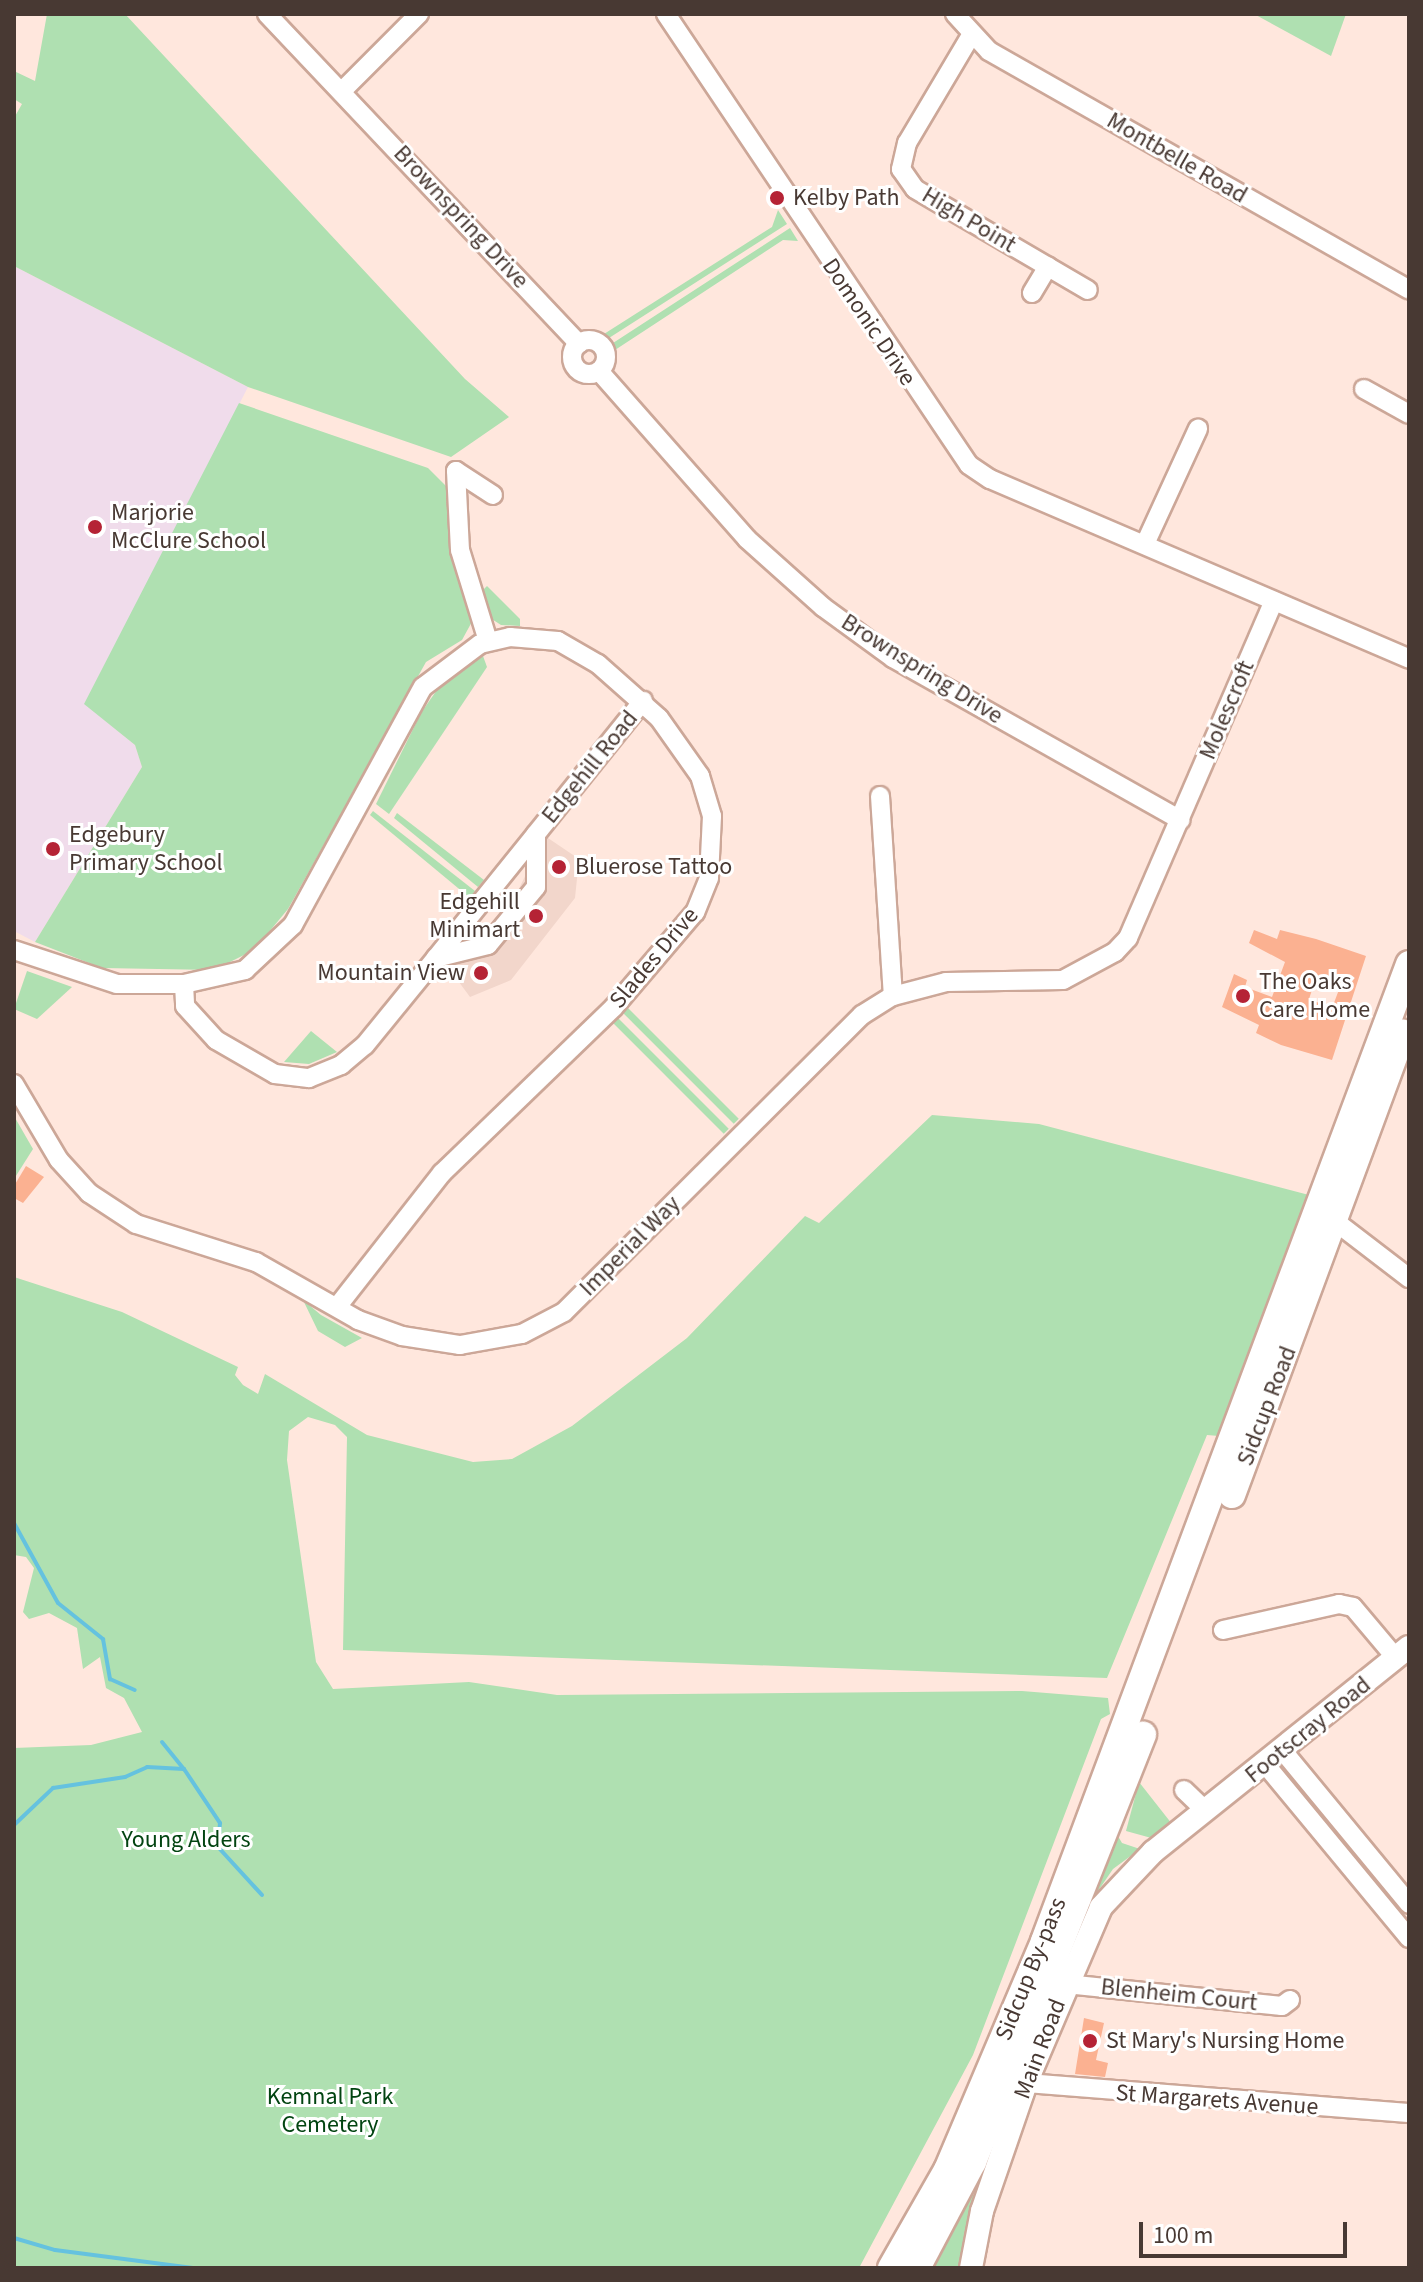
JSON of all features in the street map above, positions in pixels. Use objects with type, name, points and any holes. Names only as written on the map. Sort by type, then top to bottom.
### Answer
[{"type":"highway","name":"Sidcup Road","points":[[1152,1661],[1409,964]]},
{"type":"highway","name":"Sidcup Road","points":[[1121,1794],[1407,1029]]},
{"type":"highway","name":"Sidcup By-pass","points":[[891,2268],[947,2170],[1152,1661]]},
{"type":"highway","name":"Sidcup By-pass","points":[[917,2268],[973,2162],[1121,1794]]},
{"type":"main road","name":"Footscray Road","points":[[1153,1852],[1403,1653]]},
{"type":"main road","name":"Main Road","points":[[971,2268],[982,2211],[1026,2083],[1066,1984],[1101,1907],[1153,1852]]},
{"type":"street","name":"Brownspring Drive","points":[[267,14],[579,344],[573,359],[577,369],[599,371],[747,539],[823,607],[893,658],[1180,820]]},
{"type":"street","points":[[342,91],[419,14]]},
{"type":"street","name":"Domonic Drive","points":[[666,14],[969,465],[990,479],[1409,659]]},
{"type":"street","name":"Montbelle Road","points":[[955,14],[970,37],[1409,289]]},
{"type":"street","name":"High Point","points":[[970,37],[907,143],[901,169],[915,189],[1088,290]]},
{"type":"street","points":[[1032,293],[1048,266]]},
{"type":"street","points":[[1364,389],[1409,414]]},
{"type":"street","points":[[1145,544],[1198,429]]},
{"type":"street","points":[[488,641],[460,550],[456,471],[493,495]]},
{"type":"street","name":"Molescroft","points":[[1180,820],[1274,601]]},
{"type":"street","name":"Slades Drive","points":[[15,954],[117,984],[184,984],[245,970],[293,925],[423,687],[460,653],[488,641],[558,641],[598,664],[643,701],[690,756],[707,796],[711,861],[695,912],[613,1008],[442,1173],[337,1307]]},
{"type":"street","name":"Edgehill Road","points":[[184,984],[185,1006],[216,1040],[275,1074],[309,1078],[341,1065],[365,1045],[643,701]]},
{"type":"street","points":[[880,796],[893,996]]},
{"type":"street","name":"Imperial Way","points":[[14,1084],[44,1143],[104,1205],[163,1235],[256,1262],[386,1332],[433,1343],[494,1341],[542,1324],[564,1312],[862,1015],[893,996],[965,980],[1063,980],[1100,964],[1128,938],[1180,820]]},
{"type":"street","name":"Edgehill Road","points":[[436,958],[488,945],[536,887],[536,834]]},
{"type":"street","points":[[1336,1222],[1360,1246],[1409,1278]]},
{"type":"street","points":[[1326,1249],[1360,1246]]},
{"type":"street","points":[[1223,1630],[1339,1604],[1353,1607],[1403,1653]]},
{"type":"street","points":[[1274,1757],[1409,1905],[1393,1919]]},
{"type":"street","points":[[1274,1757],[1409,1938]]},
{"type":"street","points":[[1184,1790],[1206,1811]]},
{"type":"street","name":"Blenheim Court","points":[[1066,1984],[1282,2006],[1290,2000]]},
{"type":"street","name":"St Margarets Avenue","points":[[1026,2083],[1409,2113]]},
{"type":"shaded area","name":"Marjorie McClure School","points":[[14,266],[248,387],[85,704],[135,745],[142,767],[35,942],[14,931]]},
{"type":"shaded area","points":[[545,836],[579,859],[575,898],[511,980],[470,997],[445,963],[487,953]]},
{"type":"green space","points":[[47,14],[125,14],[465,379],[509,417],[451,457],[248,387],[14,266],[14,118],[22,104],[14,99],[14,71],[35,81]]},
{"type":"green space","points":[[1254,14],[1346,14],[1331,56]]},
{"type":"green space","points":[[778,210],[787,224],[609,338],[604,334],[772,227]]},
{"type":"green space","points":[[790,228],[798,241],[783,240],[615,350],[613,343]]},
{"type":"green space","points":[[239,403],[428,468],[452,492],[474,618],[462,640],[426,662],[288,909],[254,950],[214,970],[102,968],[35,942],[142,767],[135,745],[84,704]]},
{"type":"green space","points":[[487,586],[520,619],[520,626],[501,625],[484,614],[478,595]]},
{"type":"green space","points":[[483,656],[487,667],[389,814],[376,804],[421,713],[441,684]]},
{"type":"green space","points":[[373,811],[475,891],[470,898],[370,815]]},
{"type":"green space","points":[[397,813],[484,880],[478,887],[394,818]]},
{"type":"green space","points":[[27,971],[72,987],[37,1019],[14,1009]]},
{"type":"green space","points":[[627,1007],[739,1119],[734,1124],[622,1012]]},
{"type":"green space","points":[[617,1017],[729,1129],[724,1134],[612,1022]]},
{"type":"green space","points":[[311,1031],[337,1052],[309,1064],[284,1062]]},
{"type":"green space","points":[[932,1115],[1039,1124],[1309,1195],[1219,1436],[1207,1435],[1107,1678],[343,1650],[347,1437],[335,1425],[308,1417],[289,1431],[287,1460],[316,1662],[333,1689],[469,1682],[557,1695],[1022,1691],[1108,1698],[1110,1714],[1101,1719],[973,2055],[859,2268],[14,2268],[14,1748],[91,1745],[142,1732],[124,1698],[106,1688],[100,1657],[83,1669],[77,1628],[49,1613],[29,1619],[23,1612],[34,1568],[26,1557],[14,1555],[14,1277],[122,1312],[238,1367],[235,1375],[243,1385],[258,1394],[265,1374],[367,1435],[473,1462],[512,1459],[572,1426],[687,1338],[805,1216],[819,1223]]},
{"type":"green space","points":[[14,1116],[33,1149],[14,1179]]},
{"type":"green space","points":[[303,1300],[321,1315],[362,1338],[345,1347],[318,1331]]},
{"type":"green space","points":[[1288,1767],[1392,1896],[1386,1901],[1282,1772]]},
{"type":"green space","points":[[1139,1782],[1172,1824],[1155,1839],[1126,1831]]},
{"type":"green space","points":[[1115,1831],[1122,1843],[1140,1849],[1113,1869],[1083,1913]]},
{"type":"green space","points":[[969,2191],[974,2195],[963,2267],[927,2268]]},
{"type":"building","name":"The Oaks Care Home","points":[[1254,930],[1277,939],[1280,930],[1366,956],[1332,1060],[1281,1045],[1256,1033],[1259,1025],[1222,1007],[1234,974],[1247,980],[1245,987],[1272,997],[1285,962],[1249,943]],"holes":[[[1316,978],[1340,987],[1332,1008],[1309,999]]]},
{"type":"building","points":[[26,1166],[44,1177],[23,1203],[14,1198],[14,1186]]},
{"type":"building","name":"St Mary's Nursing Home","points":[[1084,2018],[1104,2023],[1096,2060],[1108,2063],[1105,2077],[1075,2074]]},
{"type":"waterway","points":[[14,1523],[58,1603],[103,1639],[110,1679],[135,1690]]},
{"type":"waterway","points":[[162,1742],[184,1769]]},
{"type":"waterway","points":[[14,1825],[53,1788],[125,1777],[147,1767],[184,1769],[220,1823],[218,1847],[262,1895]]},
{"type":"waterway","points":[[14,2238],[55,2250],[193,2268]]},
{"type":"place","name":"Kelby Path","points":[[777,198]]},
{"type":"place","name":"Marjorie McClure School","points":[[95,527]]},
{"type":"place","name":"Edgebury Primary School","points":[[53,849]]},
{"type":"place","name":"Bluerose Tattoo","points":[[559,867]]},
{"type":"place","name":"Edgehill Minimart","points":[[536,916]]},
{"type":"place","name":"Mountain View","points":[[481,973]]},
{"type":"place","name":"The Oaks Care Home","points":[[1243,996]]},
{"type":"place","name":"St Mary's Nursing Home","points":[[1090,2041]]},
{"type":"park label","name":"Young Alders","points":[[186,1840]]},
{"type":"park label","name":"Kemnal Park Cemetery","points":[[330,2111]]}]
